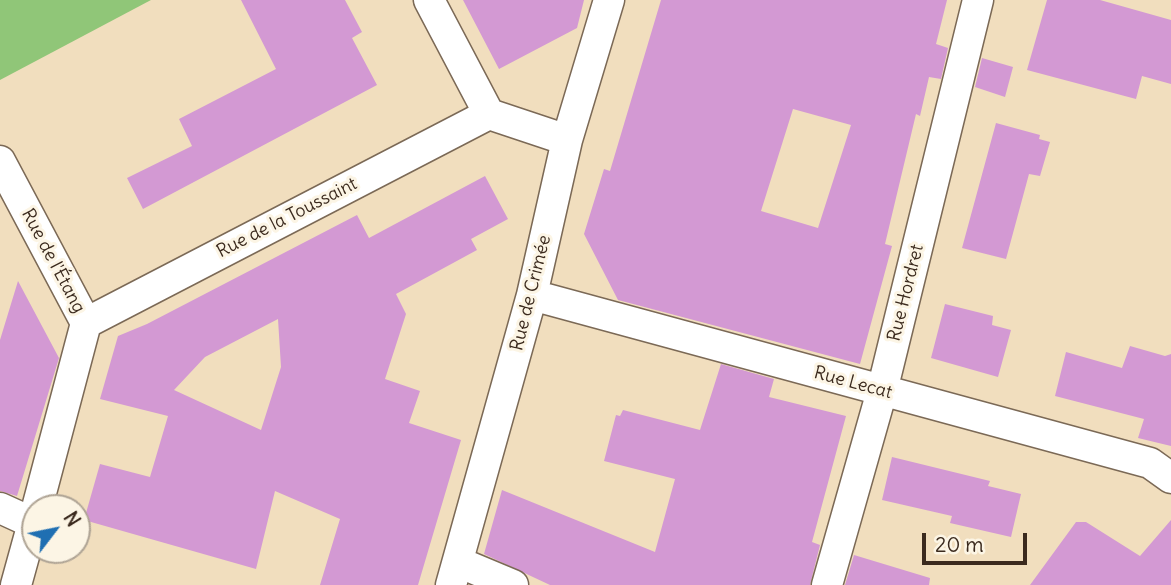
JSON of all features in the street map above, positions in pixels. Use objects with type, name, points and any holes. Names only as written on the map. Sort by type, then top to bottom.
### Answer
[{"type":"street","points":[[429,0],[489,114],[567,140]]},
{"type":"street","name":"Rue de Crimée","points":[[454,573],[532,295],[567,140],[609,0]]},
{"type":"street","name":"Rue Hordret","points":[[827,585],[881,391],[978,0]]},
{"type":"street","name":"Rue de la Toussaint","points":[[86,323],[489,114]]},
{"type":"street","name":"Rue de l'Étang","points":[[0,161],[86,323]]},
{"type":"street","name":"Rue Lecat","points":[[532,295],[1150,463],[1171,478]]},
{"type":"street","points":[[41,494],[86,323]]},
{"type":"street","points":[[0,508],[21,512]]},
{"type":"street","points":[[16,585],[22,564]]},
{"type":"street","points":[[454,573],[513,585]]},
{"type":"green space","points":[[0,0],[151,0],[0,80]]},
{"type":"building","points":[[241,0],[345,0],[362,32],[352,38],[377,85],[143,209],[127,178],[192,146],[179,119],[276,69]]},
{"type":"building","points":[[463,0],[584,0],[577,28],[499,69]]},
{"type":"building","points":[[661,0],[947,0],[936,44],[948,48],[941,79],[929,77],[920,116],[916,114],[885,244],[892,246],[860,364],[618,300],[584,234],[604,169],[610,171]],"holes":[[[793,109],[851,125],[818,228],[761,211]]]},
{"type":"building","points":[[1047,0],[1100,0],[1171,20],[1171,84],[1142,76],[1136,99],[1027,70]]},
{"type":"building","points":[[982,58],[1013,67],[1005,97],[975,87]]},
{"type":"building","points":[[996,123],[1040,135],[1039,139],[1050,142],[1040,176],[1029,174],[1006,259],[962,248]]},
{"type":"building","points":[[485,176],[508,219],[471,239],[477,250],[396,294],[406,314],[385,379],[420,391],[409,423],[461,440],[418,585],[320,585],[340,519],[275,491],[256,569],[91,522],[91,496],[100,464],[150,477],[168,416],[100,399],[118,336],[147,324],[357,215],[369,238]],"holes":[[[278,319],[281,367],[261,430],[174,390],[205,357]]]},
{"type":"building","points":[[18,281],[59,358],[17,496],[0,491],[0,340]]},
{"type":"building","points":[[945,304],[993,316],[992,325],[1011,330],[998,377],[931,358]]},
{"type":"building","points":[[1130,346],[1165,356],[1171,354],[1171,446],[1138,438],[1144,419],[1055,396],[1066,352],[1122,368]]},
{"type":"building","points":[[721,364],[774,379],[769,397],[846,416],[812,542],[820,545],[810,585],[550,585],[484,554],[502,490],[655,552],[675,479],[604,461],[616,415],[620,416],[623,410],[700,430]]},
{"type":"building","points":[[892,457],[990,481],[988,486],[1021,494],[1011,537],[950,523],[952,516],[882,500]]},
{"type":"building","points":[[1171,520],[1171,585],[1030,585],[1076,522],[1086,522],[1140,556]]},
{"type":"building","points":[[854,555],[930,578],[929,585],[845,585]]}]
